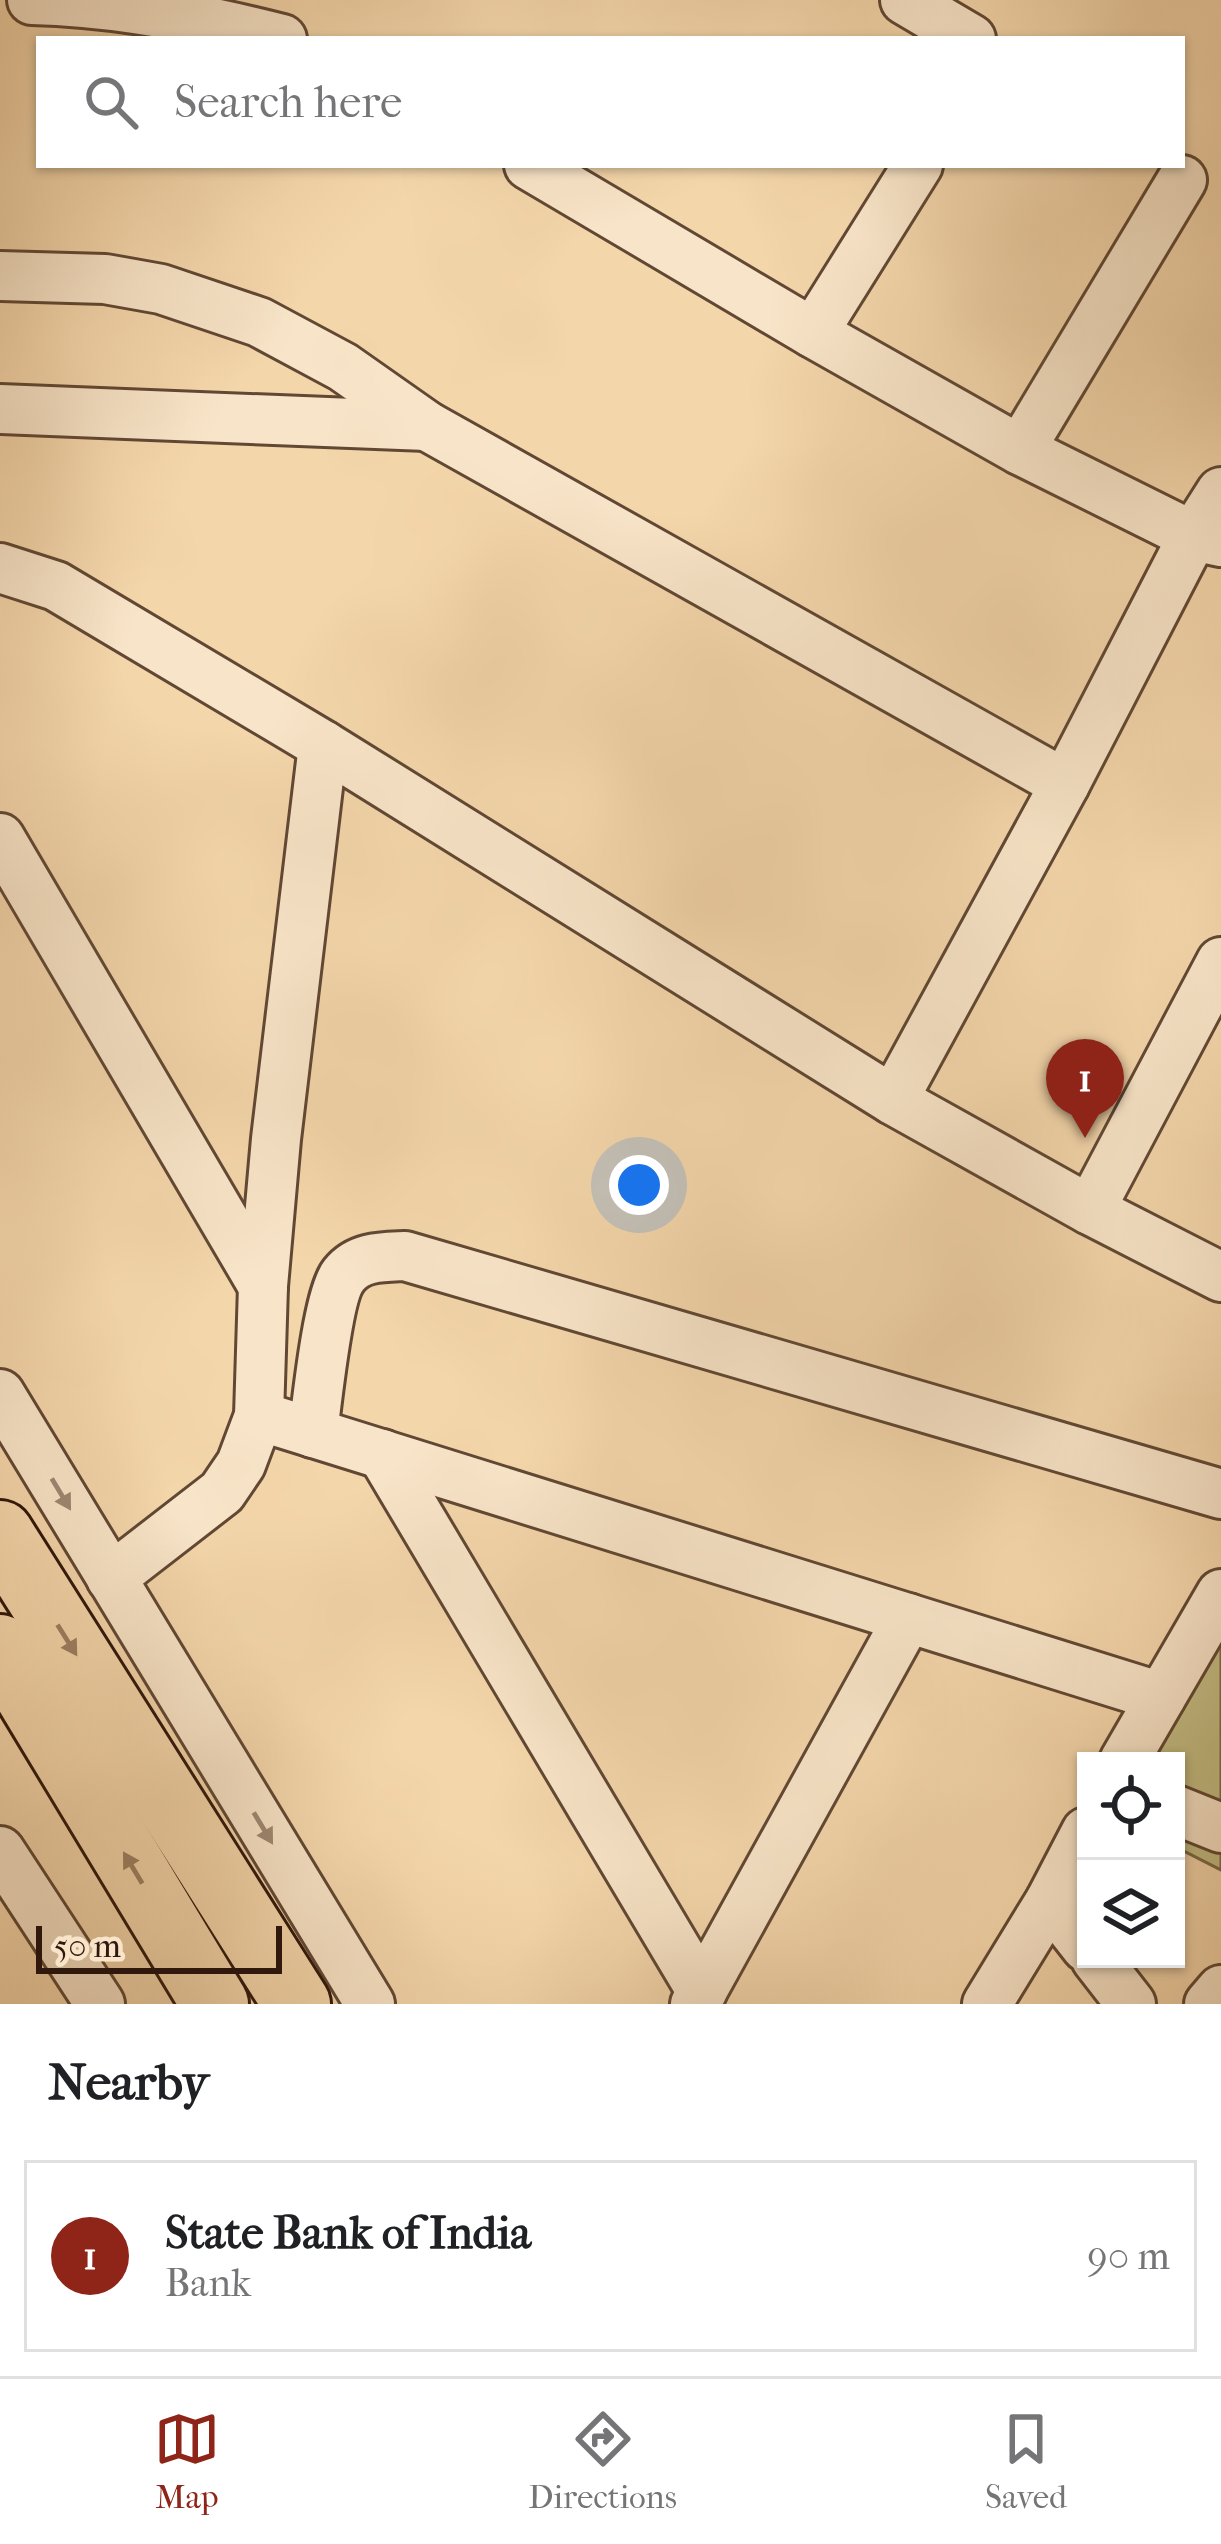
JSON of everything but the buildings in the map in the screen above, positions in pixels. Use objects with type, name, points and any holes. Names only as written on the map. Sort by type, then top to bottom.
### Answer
[{"type":"highway","points":[[2,1538],[297,2004]]},
{"type":"highway","points":[[0,1648],[215,2004]]},
{"type":"street","points":[[32,0],[86,1],[186,16],[269,36]]},
{"type":"street","points":[[905,0],[966,36]]},
{"type":"street","points":[[534,168],[1020,450],[1207,539]]},
{"type":"street","points":[[813,333],[916,168]]},
{"type":"street","points":[[1020,450],[1187,182]]},
{"type":"street","points":[[0,276],[104,278],[161,290],[259,322],[343,367],[427,426],[1065,784]]},
{"type":"street","points":[[0,409],[427,426]]},
{"type":"street","points":[[893,1100],[1065,784],[1207,539],[1221,492]]},
{"type":"street","points":[[0,568],[56,586],[323,745],[893,1100],[1221,1277]]},
{"type":"street","points":[[111,1577],[222,1492],[241,1464],[259,1416],[263,1286],[276,1139],[323,745]]},
{"type":"street","points":[[0,838],[263,1286]]},
{"type":"street","points":[[1090,1210],[1221,962]]},
{"type":"street","points":[[313,1432],[333,1298],[344,1274],[370,1257],[405,1256],[1221,1494]]},
{"type":"street","points":[[5,1412],[111,1577],[370,2004]]},
{"type":"street","points":[[259,1416],[1161,1697]]},
{"type":"street","points":[[382,1454],[699,1998]]},
{"type":"street","points":[[1129,1752],[1221,1594]]},
{"type":"street","points":[[699,1998],[908,1618]]},
{"type":"street","points":[[1185,1814],[1221,1828]]},
{"type":"street","points":[[987,2004],[1077,1849]]},
{"type":"street","points":[[0,1851],[100,2004]]},
{"type":"street","points":[[1050,1901],[1077,1936]]},
{"type":"street","points":[[1103,1968],[1131,2004]]},
{"type":"street","points":[[1209,2004],[1221,1990]]},
{"type":"shaded area","points":[[1221,1622],[1221,1870],[1185,1852],[1185,1752],[1148,1752]]},
{"type":"place","name":"State Bank of India","points":[[1085,1138]]}]
